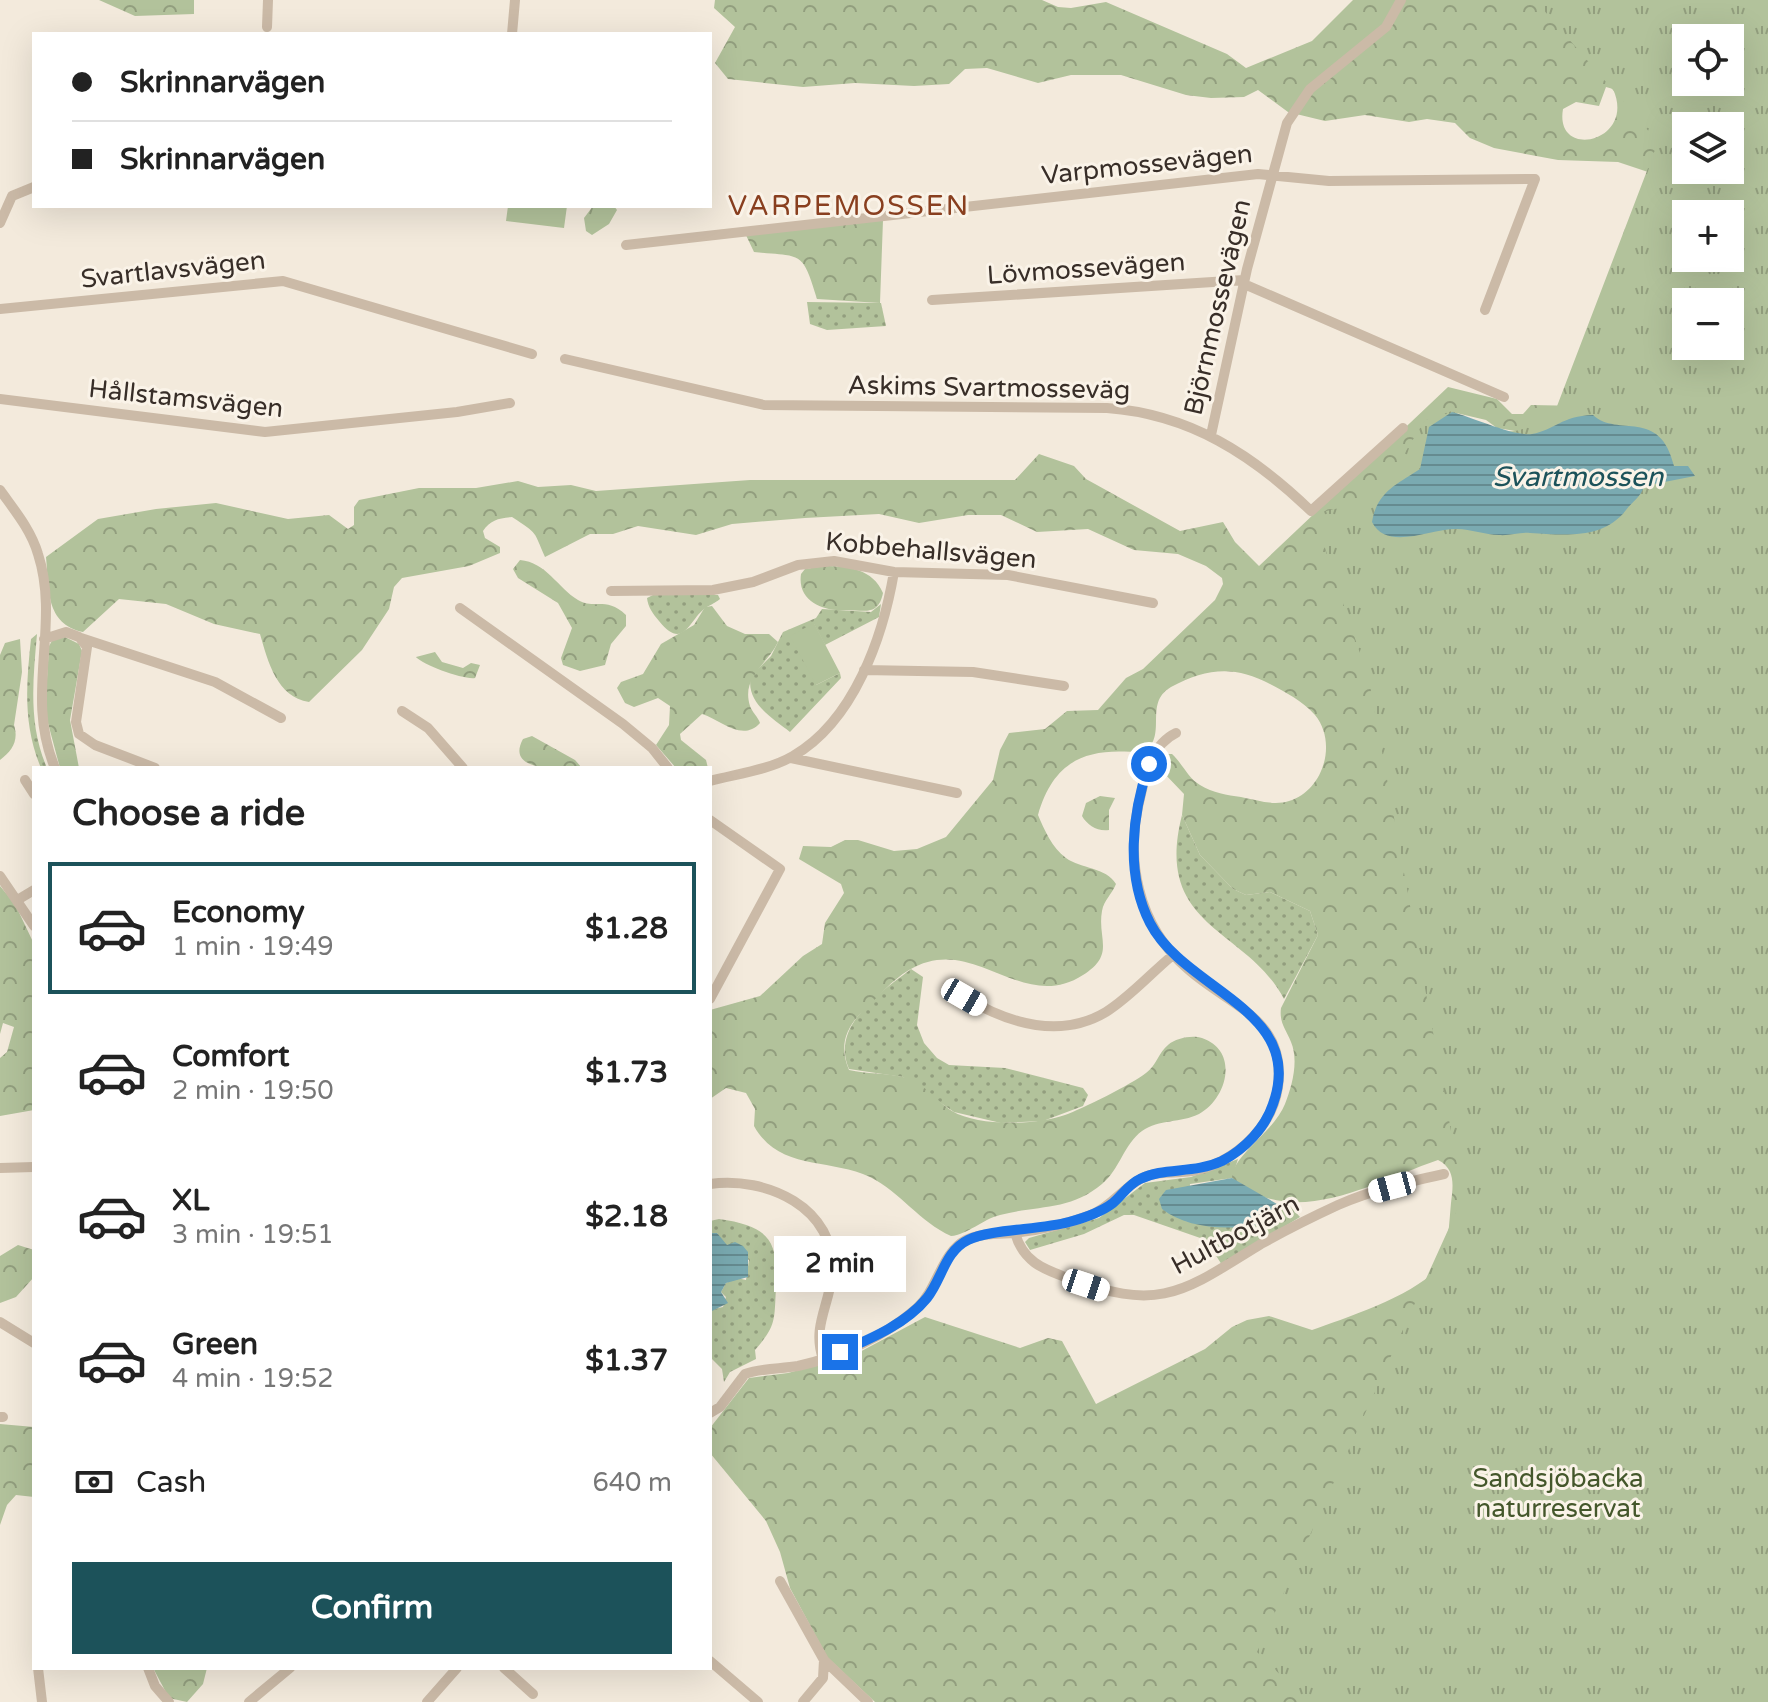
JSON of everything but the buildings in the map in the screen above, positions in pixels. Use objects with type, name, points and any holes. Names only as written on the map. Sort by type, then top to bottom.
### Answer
[{"type":"street","points":[[267,27],[268,0]]},
{"type":"street","points":[[512,32],[515,0]]},
{"type":"street","name":"Björnmossevägen","points":[[1211,435],[1244,282],[1279,142],[1298,105],[1327,74],[1386,27],[1401,0]]},
{"type":"street","name":"Varpmossevägen","points":[[626,245],[1271,173],[1329,181],[1535,179],[1485,310]]},
{"type":"street","points":[[0,223],[12,196],[32,188]]},
{"type":"street","name":"Svartlavsvägen","points":[[0,309],[271,280],[291,281],[532,354]]},
{"type":"street","name":"Lövmossevägen","points":[[932,300],[1244,282],[1504,397]]},
{"type":"street","name":"Askims Svartmosseväg","points":[[565,359],[764,405],[1106,408],[1160,415],[1211,435],[1263,467],[1311,511],[1403,428]]},
{"type":"street","name":"Hållstamsvägen","points":[[0,399],[265,432],[457,412],[510,403]]},
{"type":"street","points":[[0,490],[30,533],[39,556],[46,593],[40,721],[54,766]]},
{"type":"street","name":"Kobbehallsvägen","points":[[611,591],[713,590],[821,561],[894,572],[1008,575],[1153,603]]},
{"type":"street","points":[[791,758],[835,716],[864,670],[884,618],[894,572]]},
{"type":"street","points":[[460,608],[623,724],[652,748],[666,766]]},
{"type":"street","points":[[44,639],[59,631],[215,682],[281,718]]},
{"type":"street","points":[[79,637],[87,653],[76,722],[79,734],[95,745],[150,766]]},
{"type":"street","points":[[864,670],[973,672],[1064,686]]},
{"type":"street","points":[[402,711],[428,728],[461,766]]},
{"type":"street","points":[[712,1412],[720,1407],[745,1374],[823,1359],[866,1341],[918,1308],[934,1288],[952,1252],[966,1241],[985,1235],[1015,1233],[1070,1222],[1100,1211],[1147,1176],[1199,1170],[1220,1161],[1245,1145],[1265,1122],[1278,1088],[1277,1061],[1271,1039],[1254,1016],[1199,979],[1173,955],[1151,926],[1143,906],[1135,869],[1134,835],[1149,764],[1162,743],[1176,733]]},
{"type":"street","points":[[712,780],[791,758],[957,793]]},
{"type":"street","points":[[25,780],[32,791]]},
{"type":"street","points":[[712,821],[780,869],[712,995]]},
{"type":"street","points":[[0,876],[19,899],[32,922]]},
{"type":"street","points":[[19,899],[32,891]]},
{"type":"street","points":[[964,997],[1018,1023],[1044,1026],[1079,1022],[1113,1006],[1173,955]]},
{"type":"street","points":[[0,1168],[32,1167]]},
{"type":"street","name":"Hultbotjärn","points":[[1015,1233],[1030,1260],[1058,1274],[1118,1294],[1164,1294],[1206,1280],[1286,1230],[1341,1203],[1444,1174]]},
{"type":"street","points":[[712,1184],[740,1180],[773,1188],[799,1204],[817,1225],[829,1250],[832,1266],[817,1331],[823,1359]]},
{"type":"street","points":[[0,1322],[32,1342]]},
{"type":"street","points":[[780,1581],[824,1660],[868,1702]]},
{"type":"street","points":[[803,1702],[823,1678],[824,1660]]},
{"type":"street","points":[[712,1663],[758,1702]]},
{"type":"street","points":[[38,1670],[42,1702]]},
{"type":"street","points":[[149,1670],[155,1686],[169,1702]]},
{"type":"street","points":[[249,1702],[288,1670]]},
{"type":"street","points":[[427,1702],[455,1670]]},
{"type":"street","points":[[506,1670],[533,1694]]},
{"type":"green space","points":[[99,0],[194,0],[194,14],[135,16]]},
{"type":"green space","points":[[715,0],[1042,0],[1058,7],[1071,8],[1106,2],[1227,54],[1246,68],[1312,41],[1353,0],[1723,0],[1700,24],[1672,24],[1672,96],[1730,96],[1731,112],[1672,112],[1672,184],[1732,184],[1733,200],[1672,200],[1672,272],[1734,272],[1735,288],[1672,288],[1672,360],[1737,360],[1768,1702],[875,1702],[827,1657],[790,1588],[780,1552],[766,1521],[712,1455],[712,1425],[749,1378],[788,1373],[856,1354],[925,1317],[1020,1348],[1048,1338],[1062,1341],[1096,1404],[1205,1349],[1232,1327],[1247,1320],[1269,1316],[1312,1330],[1400,1295],[1430,1275],[1439,1265],[1447,1243],[1453,1184],[1448,1168],[1438,1160],[1360,1190],[1307,1202],[1281,1201],[1256,1194],[1232,1178],[1239,1161],[1280,1114],[1288,1097],[1294,1057],[1282,1022],[1281,1008],[1318,935],[1310,911],[1270,892],[1246,895],[1233,889],[1200,855],[1182,815],[1184,794],[1162,771],[1158,760],[1164,754],[1172,754],[1205,788],[1265,802],[1289,801],[1311,787],[1318,777],[1326,752],[1322,726],[1299,701],[1245,674],[1208,673],[1171,687],[1158,702],[1154,738],[1142,753],[1105,752],[1076,761],[1053,781],[1045,796],[1038,815],[1057,849],[1072,862],[1106,874],[1116,884],[1103,907],[1102,953],[1093,967],[1060,985],[1039,986],[955,960],[933,961],[909,970],[885,989],[857,1017],[844,1045],[849,1070],[910,1079],[963,1116],[1008,1123],[1053,1118],[1083,1107],[1146,1073],[1171,1043],[1198,1037],[1214,1044],[1222,1053],[1225,1064],[1222,1087],[1209,1107],[1192,1117],[1142,1131],[1108,1178],[1078,1199],[1000,1215],[951,1236],[929,1223],[870,1177],[791,1157],[777,1150],[764,1140],[754,1126],[755,1109],[746,1093],[726,1088],[712,1098],[712,1009],[760,996],[803,956],[822,944],[825,923],[844,893],[841,884],[799,859],[803,846],[831,847],[845,840],[858,840],[894,851],[917,849],[946,837],[993,780],[1000,750],[1009,733],[1045,729],[1067,711],[1098,710],[1126,678],[1143,669],[1215,600],[1223,584],[1222,578],[1206,566],[1178,554],[1134,550],[1088,529],[1037,532],[1001,515],[968,515],[919,523],[879,514],[805,518],[732,524],[696,535],[638,526],[613,534],[590,534],[545,557],[531,530],[512,517],[503,518],[492,522],[483,531],[485,538],[500,547],[500,553],[469,566],[402,578],[394,587],[389,609],[362,650],[309,702],[298,699],[282,686],[271,667],[260,634],[214,624],[166,604],[119,599],[83,632],[71,628],[55,613],[49,592],[46,557],[98,519],[156,509],[216,503],[288,519],[329,515],[348,529],[354,525],[354,507],[359,500],[419,488],[476,488],[518,481],[538,487],[571,485],[596,491],[750,480],[1015,480],[1039,454],[1074,466],[1086,479],[1180,531],[1223,522],[1235,542],[1259,566],[1448,387],[1497,399],[1512,414],[1523,414],[1531,405],[1582,406],[1657,175],[1618,162],[1558,160],[1494,148],[1470,138],[1455,123],[1427,119],[1409,122],[1365,115],[1325,121],[1288,112],[1258,90],[1244,97],[1211,98],[1186,95],[1121,75],[1071,75],[1038,83],[987,68],[965,69],[949,84],[855,83],[803,87],[728,79],[715,63],[735,27],[714,8]],"holes":[[[1606,87],[1613,89],[1617,107],[1614,122],[1605,132],[1594,138],[1581,139],[1570,135],[1564,125],[1563,109],[1576,102],[1599,106]],[[1452,412],[1486,420],[1497,428],[1533,434],[1378,504]]]},
{"type":"green space","name":"Sandsjöbacka naturreservat","points":[[1535,0],[1768,0],[1768,1702],[1308,1702],[1257,1652],[1463,1197],[1369,680],[1313,514],[1357,504],[1398,464],[1425,420],[1452,411],[1493,429],[1513,431],[1554,414],[1658,142]]},
{"type":"green space","points":[[508,208],[567,208],[564,228],[506,221]]},
{"type":"green space","points":[[592,208],[617,210],[609,224],[592,235],[586,231],[584,218]]},
{"type":"green space","points":[[883,220],[880,303],[817,299],[808,272],[798,259],[754,252],[744,231]]},
{"type":"green space","points":[[807,302],[881,303],[886,326],[827,330],[810,324]]},
{"type":"green space","points":[[520,560],[545,570],[578,600],[612,606],[626,615],[626,626],[611,644],[605,665],[580,671],[563,665],[561,658],[572,628],[558,603],[518,578],[513,569]]},
{"type":"green space","points":[[825,566],[851,568],[866,574],[879,585],[883,593],[881,601],[868,610],[835,610],[819,606],[803,591],[801,574],[805,569]]},
{"type":"green space","points":[[653,595],[718,595],[720,599],[704,609],[680,634],[667,630],[651,610],[647,598]]},
{"type":"green space","points":[[881,604],[879,617],[825,645],[814,624],[816,685],[840,673],[841,678],[790,732],[768,715],[752,694],[751,676],[771,656],[783,632],[816,618],[822,609],[871,612]]},
{"type":"green space","points":[[712,606],[727,626],[745,634],[769,634],[778,642],[749,687],[750,706],[760,723],[753,729],[738,730],[702,714],[680,734],[681,740],[706,760],[708,766],[674,766],[656,745],[669,725],[670,706],[658,698],[634,707],[625,703],[617,688],[621,682],[643,674],[661,644],[694,625],[705,607]]},
{"type":"green space","points":[[814,623],[840,673],[816,685],[790,636]]},
{"type":"green space","points":[[37,634],[34,718],[46,766],[40,766],[35,752],[27,705],[31,639]]},
{"type":"green space","points":[[63,636],[79,644],[82,651],[70,720],[79,766],[59,766],[45,712],[49,646],[53,639]]},
{"type":"green space","points":[[20,639],[22,672],[14,725],[15,741],[0,760],[0,655],[5,643]]},
{"type":"green space","points":[[435,652],[442,662],[463,668],[471,663],[480,665],[475,678],[444,671],[416,657]]},
{"type":"green space","points":[[532,736],[580,766],[529,764],[519,750],[523,739]]},
{"type":"green space","points":[[1100,796],[1115,798],[1109,810],[1109,830],[1093,827],[1082,816],[1086,803]]},
{"type":"green space","points":[[1182,815],[1200,855],[1233,889],[1246,895],[1270,892],[1310,911],[1318,935],[1284,999],[1268,975],[1208,923],[1192,904],[1180,882],[1176,853]]},
{"type":"green space","points":[[0,886],[15,904],[32,940],[32,1110],[0,1116],[0,1058],[7,1052],[14,1027],[3,1023],[0,1034]]},
{"type":"green space","points":[[911,969],[923,977],[917,1025],[924,1043],[937,1058],[949,1065],[1005,1068],[1083,1088],[1088,1095],[1083,1106],[1043,1121],[1001,1123],[954,1112],[903,1077],[849,1069],[845,1053],[846,1039],[852,1025],[873,1000]]},
{"type":"green space","points":[[1238,1159],[1232,1178],[1190,1184],[1185,1221],[1235,1227],[1260,1224],[1281,1212],[1277,1204],[1288,1204],[1300,1217],[1222,1265],[1206,1240],[1134,1215],[1124,1215],[1084,1234],[1030,1250],[1025,1242],[1029,1238],[1099,1218],[1145,1183],[1191,1177]]},
{"type":"green space","points":[[712,1221],[736,1222],[759,1231],[772,1246],[776,1271],[771,1328],[755,1350],[756,1359],[730,1372],[724,1382],[722,1369],[712,1359],[712,1310],[723,1307],[726,1297],[721,1292],[726,1283],[737,1278],[746,1280],[749,1260],[723,1243],[717,1233],[712,1233]]},
{"type":"green space","points":[[853,1242],[872,1248],[877,1264],[868,1271],[837,1272],[834,1246]]},
{"type":"green space","points":[[18,1245],[32,1249],[32,1279],[16,1297],[0,1303],[0,1256]]},
{"type":"green space","points":[[0,1424],[32,1427],[32,1497],[16,1495],[7,1505],[0,1525]]},
{"type":"green space","points":[[154,1670],[206,1670],[203,1684],[187,1702],[169,1698]]},
{"type":"water","name":"Svartmossen","points":[[1452,412],[1525,434],[1540,432],[1573,418],[1593,415],[1614,424],[1649,430],[1659,436],[1668,448],[1674,466],[1688,466],[1695,476],[1644,486],[1617,520],[1606,527],[1582,534],[1503,535],[1457,529],[1399,537],[1379,531],[1372,522],[1379,503],[1390,490],[1420,469],[1429,427]]},
{"type":"water","points":[[1232,1178],[1277,1204],[1281,1212],[1279,1218],[1251,1226],[1203,1226],[1174,1217],[1162,1209],[1159,1199],[1166,1190]]},
{"type":"water","points":[[712,1233],[717,1233],[727,1245],[735,1242],[748,1252],[748,1277],[726,1283],[721,1292],[728,1303],[712,1311]]},
{"type":"district","name":"VARPEMOSSEN","points":[[849,205]]},
{"type":"route","points":[[840,1352],[880,1334],[918,1308],[934,1288],[952,1252],[966,1241],[1088,1216],[1111,1204],[1140,1179],[1154,1174],[1199,1170],[1234,1154],[1265,1122],[1278,1088],[1279,1073],[1271,1039],[1247,1010],[1199,979],[1173,955],[1151,926],[1143,906],[1135,869],[1134,835],[1149,764]]}]
